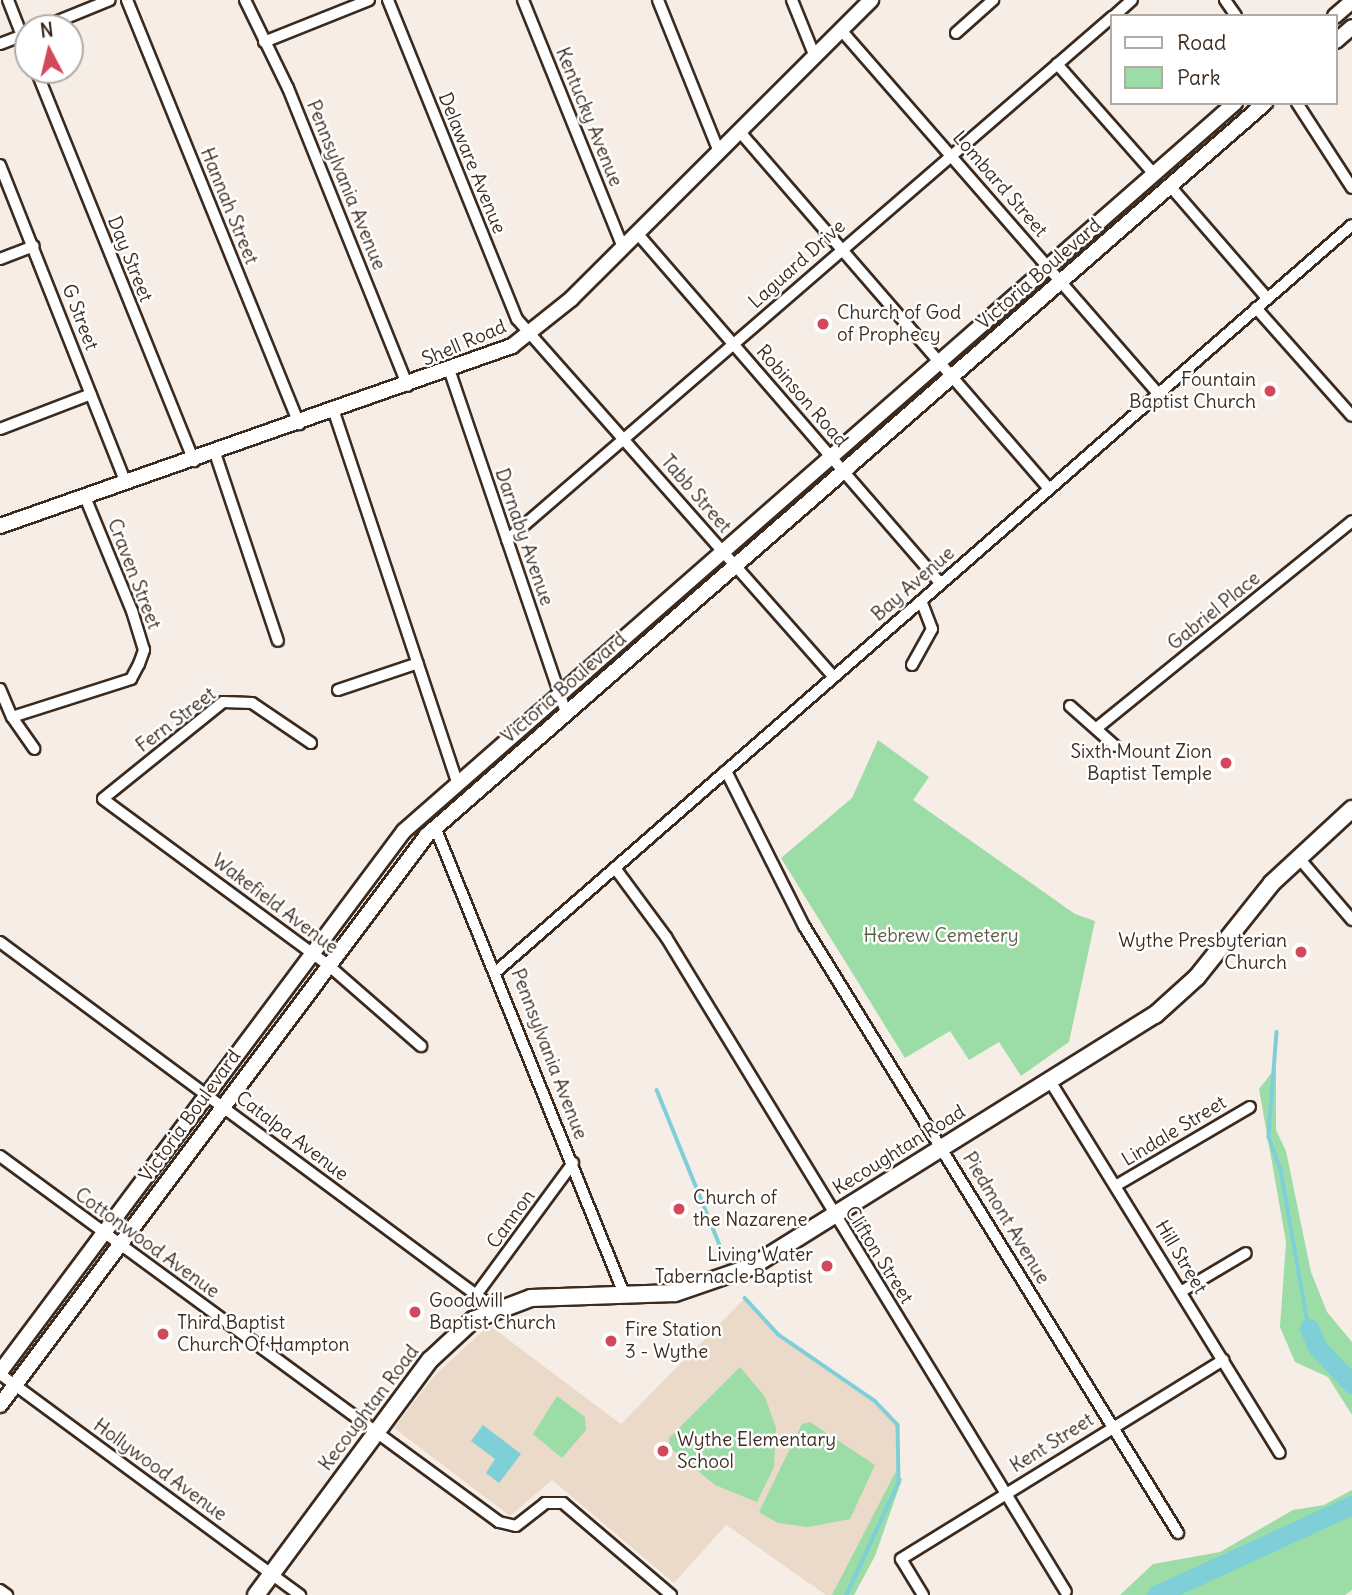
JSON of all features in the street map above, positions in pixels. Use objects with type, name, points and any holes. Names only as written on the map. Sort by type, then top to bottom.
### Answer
[{"type":"main road","name":"Shell Road","points":[[0,526],[450,372],[532,334],[871,0]]},
{"type":"main road","points":[[1337,14],[1352,1]]},
{"type":"main road","points":[[1338,39],[1352,27]]},
{"type":"main road","name":"Victoria Boulevard","points":[[0,1373],[391,846],[457,782],[1233,105]]},
{"type":"main road","name":"Victoria Boulevard","points":[[0,1405],[327,964],[435,827],[1263,105]]},
{"type":"main road","name":"Kecoughtan Road","points":[[256,1595],[375,1433],[454,1334],[495,1309],[551,1295],[625,1296],[674,1293],[727,1279],[943,1148],[1179,996],[1297,857],[1352,809]]},
{"type":"street","points":[[76,14],[110,0]]},
{"type":"street","name":"Hannah Street","points":[[127,0],[299,424]]},
{"type":"street","name":"Pennsylvania Avenue","points":[[245,0],[408,386]]},
{"type":"street","points":[[264,42],[369,0]]},
{"type":"street","name":"Delaware Avenue","points":[[388,0],[510,307],[532,334]]},
{"type":"street","name":"Kentucky Avenue","points":[[523,0],[623,247]]},
{"type":"street","points":[[658,0],[719,152]]},
{"type":"street","points":[[792,0],[815,57]]},
{"type":"street","points":[[956,33],[993,0]]},
{"type":"street","name":"Laguard Drive","points":[[1115,14],[1132,0]]},
{"type":"street","name":"Laguard Drive","points":[[507,540],[842,247],[1110,19]]},
{"type":"street","name":"Lombard Street","points":[[841,30],[1158,394]]},
{"type":"street","points":[[1057,64],[1154,174]]},
{"type":"street","name":"Day Street","points":[[42,84],[194,461]]},
{"type":"street","points":[[1298,105],[1352,188]]},
{"type":"street","points":[[740,132],[1049,489]]},
{"type":"street","name":"G Street","points":[[0,165],[126,483]]},
{"type":"street","points":[[1170,186],[1267,298]]},
{"type":"street","name":"Bay Avenue","points":[[498,970],[1352,225]]},
{"type":"street","name":"Robinson Road","points":[[637,233],[941,583]]},
{"type":"street","points":[[0,259],[34,246]]},
{"type":"street","points":[[1256,309],[1352,416]]},
{"type":"street","name":"Tabb Street","points":[[532,334],[834,677]]},
{"type":"street","name":"Darnaby Avenue","points":[[450,372],[566,712]]},
{"type":"street","points":[[0,429],[91,394]]},
{"type":"street","points":[[334,412],[457,782]]},
{"type":"street","points":[[215,453],[278,642]]},
{"type":"street","name":"Craven Street","points":[[12,717],[131,679],[144,650],[132,611],[85,497]]},
{"type":"street","name":"Gabriel Place","points":[[1098,727],[1352,521]]},
{"type":"street","points":[[912,665],[932,629],[921,601]]},
{"type":"street","points":[[338,690],[418,663]]},
{"type":"street","points":[[0,689],[12,717],[34,749]]},
{"type":"street","name":"Fern Street","points":[[103,799],[223,702],[252,703],[311,743]]},
{"type":"street","points":[[1070,706],[1098,727],[1115,747]]},
{"type":"street","name":"Piedmont Avenue","points":[[726,771],[804,926],[1178,1533]]},
{"type":"street","name":"Wakefield Avenue","points":[[103,799],[312,952],[421,1045]]},
{"type":"street","name":"Pennsylvania Avenue","points":[[435,827],[498,970],[625,1296]]},
{"type":"street","points":[[1297,857],[1352,920]]},
{"type":"street","name":"Clifton Street","points":[[615,868],[666,937],[1066,1592]]},
{"type":"street","name":"Catalpa Avenue","points":[[0,942],[495,1309]]},
{"type":"street","name":"Hill Street","points":[[1050,1081],[1117,1185],[1280,1453]]},
{"type":"street","name":"Lindale Street","points":[[1117,1185],[1250,1107]]},
{"type":"street","name":"Cottonwood Avenue","points":[[0,1156],[375,1433],[505,1525],[522,1524],[545,1503],[562,1503],[671,1595]]},
{"type":"street","name":"Cannon","points":[[476,1295],[573,1163]]},
{"type":"street","points":[[1182,1291],[1246,1253]]},
{"type":"street","name":"Kent Street","points":[[923,1595],[901,1559],[1223,1360]]},
{"type":"street","name":"Hollywood Avenue","points":[[0,1373],[300,1595]]},
{"type":"street","points":[[650,1595],[658,1584]]},
{"type":"street","points":[[0,1590],[7,1595]]},
{"type":"shaded area","name":"Wythe Elementary School","points":[[745,1298],[779,1335],[875,1401],[898,1425],[899,1483],[847,1595],[826,1595],[726,1525],[674,1583],[552,1480],[510,1516],[394,1428],[433,1377],[489,1325],[621,1424]]},
{"type":"green space","name":"Hebrew Cemetery","points":[[878,740],[929,777],[913,800],[1075,914],[1095,921],[1069,1042],[1021,1076],[999,1042],[969,1060],[950,1031],[905,1058],[781,858],[852,798]]},
{"type":"green space","points":[[1276,1067],[1276,1130],[1286,1151],[1311,1272],[1327,1312],[1352,1342],[1352,1415],[1328,1377],[1295,1362],[1280,1327],[1286,1242],[1259,1089]]},
{"type":"green space","points":[[740,1367],[765,1397],[776,1428],[774,1467],[757,1502],[715,1485],[669,1447],[669,1438]]},
{"type":"green space","points":[[557,1396],[585,1417],[586,1430],[562,1458],[533,1434]]},
{"type":"green space","points":[[810,1422],[875,1465],[850,1519],[808,1527],[778,1523],[759,1512],[802,1424]]},
{"type":"green space","points":[[895,1473],[902,1479],[875,1556],[854,1595],[832,1595]]},
{"type":"green space","points":[[1352,1490],[1352,1590],[1345,1595],[1120,1595],[1153,1564],[1220,1552],[1293,1510],[1324,1505]]},
{"type":"water","points":[[483,1425],[521,1454],[499,1483],[486,1473],[495,1459],[471,1441]]},
{"type":"waterway","points":[[1277,1032],[1269,1137],[1281,1170],[1309,1328]]},
{"type":"waterway","points":[[657,1090],[727,1262]]},
{"type":"waterway","points":[[745,1298],[779,1335],[875,1401],[898,1425],[899,1483],[847,1595]]},
{"type":"waterway","points":[[1309,1328],[1317,1347],[1352,1384]]},
{"type":"waterway","points":[[1156,1595],[1352,1505]]},
{"type":"place","name":"Church of God of Prophecy","points":[[823,324]]},
{"type":"place","name":"Fountain Baptist Church","points":[[1270,391]]},
{"type":"place","name":"Sixth Mount Zion Baptist Temple","points":[[1226,763]]},
{"type":"place","name":"Wythe Presbyterian Church","points":[[1301,952]]},
{"type":"place","name":"Church of the Nazarene","points":[[679,1209]]},
{"type":"place","name":"Living Water Tabernacle Baptist","points":[[827,1266]]},
{"type":"place","name":"Goodwill Baptist Church","points":[[415,1312]]},
{"type":"place","name":"Third Baptist Church Of Hampton","points":[[163,1334]]},
{"type":"place","name":"Fire Station 3 - Wythe","points":[[611,1341]]},
{"type":"place","name":"Wythe Elementary School","points":[[663,1451]]}]
